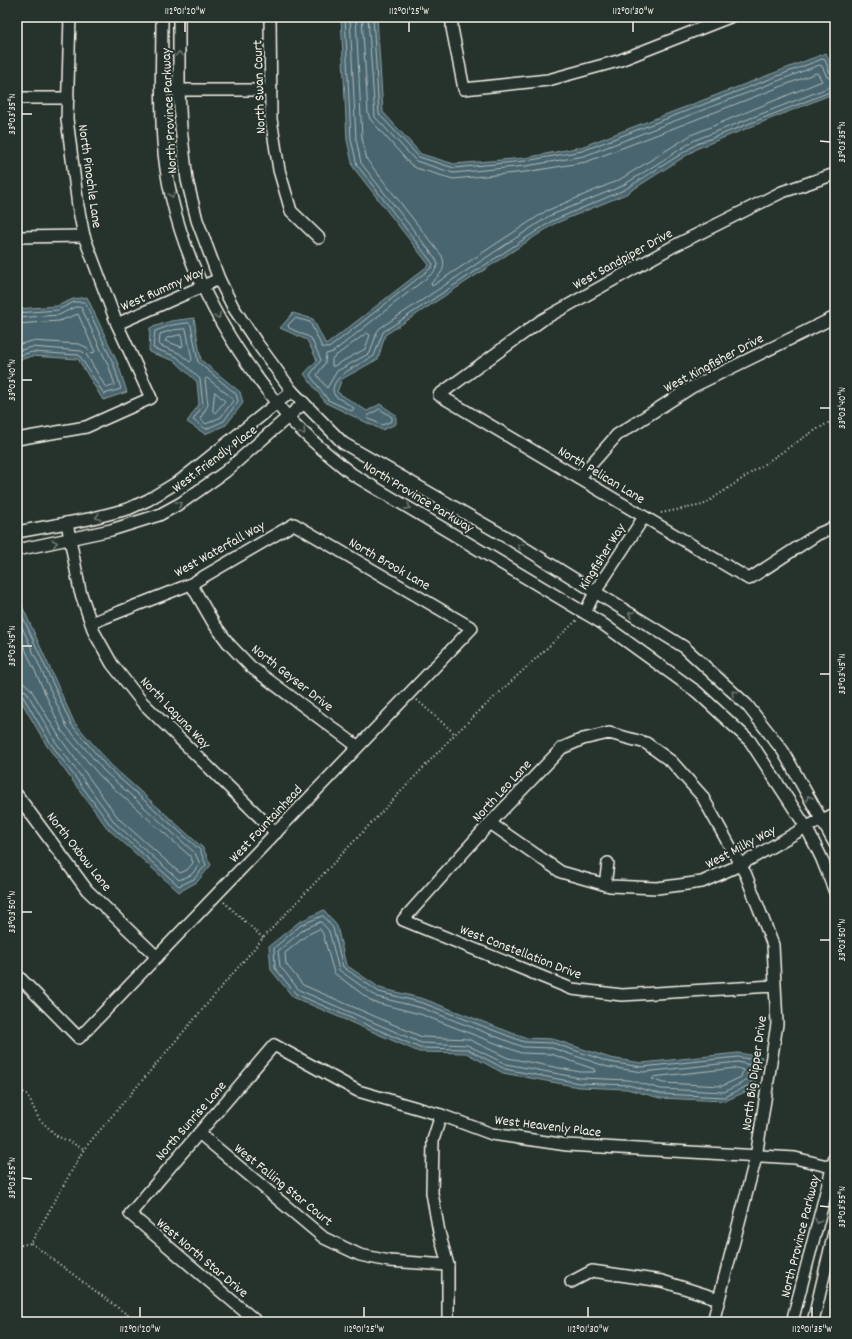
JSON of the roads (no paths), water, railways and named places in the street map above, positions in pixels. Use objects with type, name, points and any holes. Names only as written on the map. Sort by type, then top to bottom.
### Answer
[{"type":"street","name":"North Pinochle Lane","points":[[17,439],[86,427],[151,398],[117,324],[84,236],[78,206],[67,119],[70,17]]},
{"type":"street","name":"North Province Parkway","points":[[162,17],[163,142],[171,190],[182,234],[201,286],[241,355],[277,404],[318,447],[352,474],[585,612],[697,692],[750,741],[814,823],[835,844]]},
{"type":"street","name":"North Province Parkway","points":[[179,17],[179,91],[187,180],[197,220],[219,279],[233,307],[257,344],[292,391],[343,443],[513,541],[684,647],[746,705],[783,751],[814,823],[821,856],[835,892]]},
{"type":"street","name":"North Swan Court","points":[[270,17],[271,119],[279,170],[291,212],[320,238]]},
{"type":"street","points":[[452,17],[452,28],[464,89],[548,80],[618,61],[730,17]]},
{"type":"street","points":[[162,90],[271,90]]},
{"type":"street","points":[[17,98],[68,98]]},
{"type":"street","name":"West Sandpiper Drive","points":[[439,395],[549,316],[674,246],[775,196],[835,174]]},
{"type":"street","points":[[17,237],[84,236]]},
{"type":"street","name":"West Rummy Way","points":[[117,324],[219,279]]},
{"type":"street","name":"West Kingfisher Drive","points":[[579,478],[618,435],[692,387],[835,317]]},
{"type":"street","name":"West Friendly Place","points":[[17,532],[68,523],[128,509],[148,500],[181,480],[292,391]]},
{"type":"street","name":"North Pelican Lane","points":[[439,395],[749,579],[818,534],[835,527]]},
{"type":"street","name":"West Friendly Place","points":[[17,550],[72,540],[159,515],[181,503],[225,472],[304,403]]},
{"type":"street","name":"Kingfisher Way","points":[[585,612],[595,592],[644,517]]},
{"type":"street","name":"North Laguna Way","points":[[68,523],[80,591],[91,623],[112,664],[142,702],[276,833]]},
{"type":"street","name":"West Waterfall Way","points":[[91,623],[191,584],[294,524]]},
{"type":"street","name":"North Brook Lane","points":[[294,524],[472,628]]},
{"type":"street","name":"North Geyser Drive","points":[[191,584],[214,624],[229,644],[251,667],[357,746]]},
{"type":"street","name":"West Fountainhead","points":[[17,975],[79,1038],[276,833],[357,746],[472,628]]},
{"type":"street","name":"North Leo Lane","points":[[403,920],[490,823],[562,748],[583,739],[609,733],[646,742]]},
{"type":"street","name":"North Big Dipper Drive","points":[[646,742],[672,762],[702,796],[740,865],[773,945],[777,1024],[756,1157],[714,1322]]},
{"type":"street","name":"North Oxbow Lane","points":[[17,795],[87,890],[157,957]]},
{"type":"street","name":"West Milky Way","points":[[490,823],[561,872],[605,885],[657,888],[702,882],[740,865],[814,823],[835,814]]},
{"type":"street","points":[[605,885],[608,863]]},
{"type":"street","name":"West Constellation Drive","points":[[403,920],[572,989],[622,995],[775,986]]},
{"type":"street","name":"West Heavenly Place","points":[[274,1045],[358,1091],[441,1115],[492,1134],[567,1145],[756,1157],[795,1158],[834,1164]]},
{"type":"street","name":"North Sunrise Lane","points":[[130,1214],[274,1045]]},
{"type":"street","points":[[441,1115],[433,1140],[432,1194],[439,1232],[448,1265],[448,1322]]},
{"type":"street","name":"West Falling Star Court","points":[[198,1133],[324,1238],[360,1255],[390,1261],[448,1265]]},
{"type":"street","name":"North Province Parkway","points":[[792,1322],[834,1164]]},
{"type":"street","name":"West North Star Drive","points":[[130,1214],[257,1322]]},
{"type":"street","points":[[813,1322],[835,1228]]},
{"type":"street","points":[[571,1282],[592,1271],[662,1281],[719,1299]]},
{"type":"water","points":[[341,17],[377,17],[383,112],[421,154],[454,164],[525,158],[581,147],[826,53],[835,76],[835,93],[698,148],[626,194],[554,224],[385,335],[378,359],[342,379],[337,392],[367,411],[380,404],[396,415],[396,424],[382,430],[326,403],[304,374],[317,360],[307,340],[280,328],[293,313],[313,319],[326,345],[429,265],[353,167],[347,140]]},
{"type":"water","points":[[87,297],[118,364],[127,392],[103,400],[78,359],[32,356],[17,361],[17,309],[57,306],[73,299]]},
{"type":"water","points":[[194,318],[201,360],[240,392],[243,403],[226,425],[205,434],[187,422],[199,404],[197,382],[175,361],[149,352],[150,328],[171,321]]},
{"type":"water","points":[[17,578],[19,599],[74,722],[111,765],[203,848],[211,865],[197,882],[179,892],[108,829],[47,746],[17,694]]},
{"type":"water","points":[[324,910],[337,926],[346,965],[380,988],[424,999],[525,1038],[553,1039],[610,1058],[642,1063],[738,1053],[762,1057],[754,1088],[725,1101],[660,1098],[627,1089],[579,1087],[503,1073],[466,1053],[419,1052],[293,997],[271,970],[269,946],[299,922]]}]
